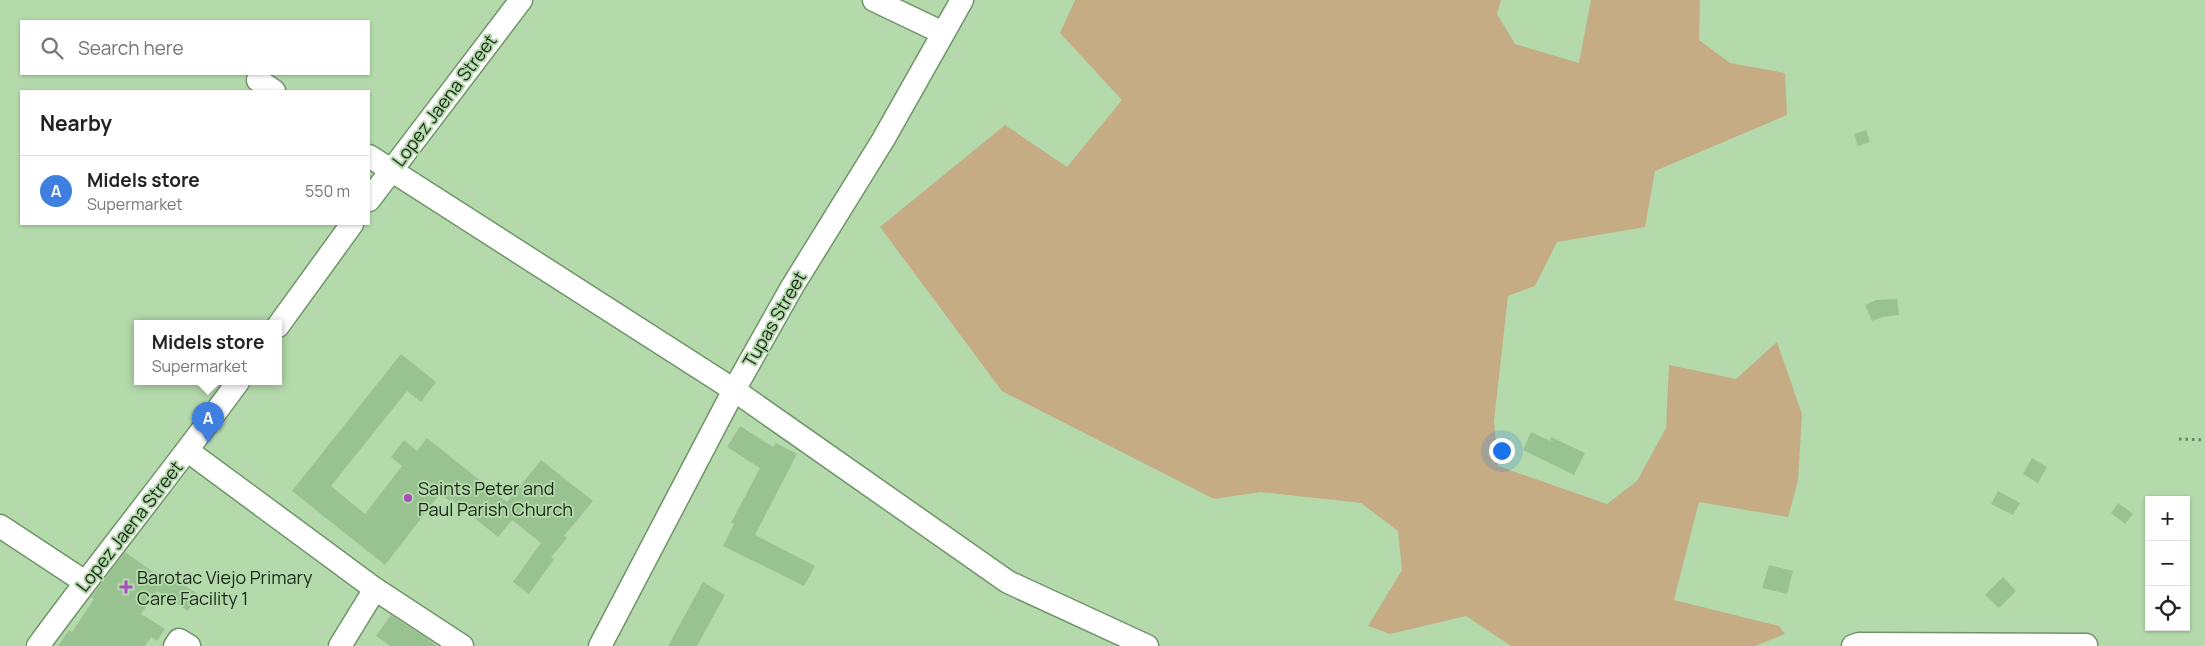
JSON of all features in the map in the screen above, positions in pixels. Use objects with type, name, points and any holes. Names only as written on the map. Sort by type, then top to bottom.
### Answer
[{"type":"street","name":"Lopez Jaena Street","points":[[370,199],[521,0]]},
{"type":"street","points":[[874,0],[943,33]]},
{"type":"street","name":"Tupas Street","points":[[600,646],[734,390],[792,287],[883,140],[962,0]]},
{"type":"street","points":[[370,157],[734,390],[1008,582],[1147,646]]},
{"type":"street","points":[[282,320],[351,225]]},
{"type":"street","name":"Lopez Jaena Street","points":[[38,646],[85,582],[188,451],[236,385]]},
{"type":"street","points":[[188,451],[375,588],[462,646]]},
{"type":"street","points":[[0,526],[85,582]]},
{"type":"street","points":[[340,646],[375,588]]},
{"type":"street","points":[[175,646],[179,640],[189,646]]},
{"type":"street","points":[[1854,646],[1860,644],[2086,645]]},
{"type":"path","points":[[2179,439],[2205,440]]},
{"type":"shaded area","points":[[1075,0],[1501,0],[1497,14],[1515,44],[1579,63],[1591,0],[1700,0],[1699,40],[1730,63],[1785,73],[1787,115],[1655,171],[1645,227],[1557,242],[1535,286],[1508,296],[1494,421],[1498,466],[1607,504],[1637,481],[1666,428],[1669,365],[1736,379],[1777,342],[1802,414],[1798,481],[1788,517],[1699,502],[1674,600],[1779,626],[1785,634],[1755,646],[1511,646],[1466,616],[1390,634],[1368,626],[1402,570],[1398,531],[1361,503],[1261,492],[1214,499],[1002,391],[880,227],[1005,125],[1067,167],[1122,100],[1060,33]]},
{"type":"building","points":[[1866,130],[1870,142],[1858,146],[1854,134]]},
{"type":"building","points":[[1897,299],[1899,315],[1883,317],[1872,321],[1865,305],[1876,300]]},
{"type":"building","points":[[401,354],[436,382],[421,402],[407,391],[331,486],[365,514],[402,466],[391,457],[404,440],[417,451],[427,438],[507,502],[541,460],[593,501],[564,536],[567,538],[551,557],[554,559],[529,594],[513,582],[541,543],[512,520],[498,537],[451,499],[450,501],[440,494],[385,565],[292,491]]},
{"type":"building","points":[[740,426],[773,447],[776,443],[797,454],[755,535],[815,566],[804,586],[723,546],[734,524],[731,523],[760,468],[727,447]]},
{"type":"building","points":[[1531,432],[1550,441],[1551,437],[1585,453],[1574,475],[1523,450]]},
{"type":"building","points":[[2032,458],[2047,467],[2038,483],[2023,474]]},
{"type":"building","points":[[1998,491],[2020,503],[2013,515],[1991,504]]},
{"type":"building","points":[[2118,503],[2133,514],[2125,524],[2111,513]]},
{"type":"building","points":[[125,552],[167,582],[171,577],[198,594],[188,611],[157,591],[141,614],[165,629],[157,641],[151,637],[145,646],[58,646],[69,630],[72,632],[94,599],[91,597]]},
{"type":"building","points":[[1769,565],[1793,571],[1787,594],[1762,588]]},
{"type":"building","points":[[2003,577],[2016,591],[1999,608],[1985,595]]},
{"type":"building","points":[[703,582],[725,595],[697,646],[668,646]]},
{"type":"building","points":[[391,615],[437,646],[390,646],[376,636]]},
{"type":"place","name":"Midels store","points":[[208,443]]},
{"type":"place","name":"Saints Peter and Paul Parish Church","points":[[408,498]]},
{"type":"place","name":"Barotac Viejo Primary Care Facility 1","points":[[126,587]]}]
